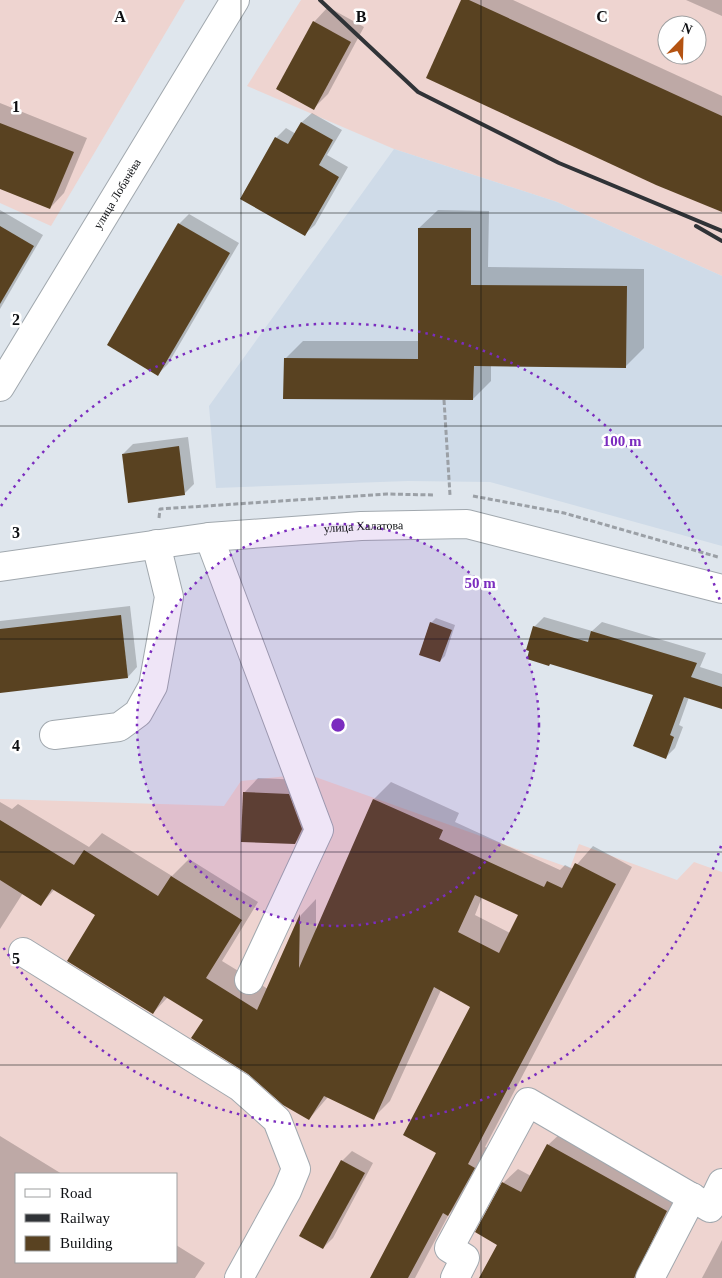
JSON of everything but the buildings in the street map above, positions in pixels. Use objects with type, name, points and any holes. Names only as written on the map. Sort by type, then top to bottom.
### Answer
[{"type":"street","name":"улица Лобачёва","points":[[0,387],[235,0]]},
{"type":"street","name":"улица Халатова","points":[[0,567],[209,537],[361,526],[467,524],[722,589]]},
{"type":"street","points":[[209,537],[319,830],[249,980]]},
{"type":"street","points":[[54,734],[119,727],[138,713],[153,686],[168,597],[156,544]]},
{"type":"street","points":[[23,952],[240,1087],[277,1120],[296,1169],[287,1191],[239,1278]]},
{"type":"street","points":[[455,1278],[465,1258],[449,1248],[528,1102],[710,1208],[722,1183]]},
{"type":"street","points":[[650,1278],[692,1197]]},
{"type":"path","points":[[444,400],[450,495]]},
{"type":"shaded area","points":[[0,0],[185,0],[51,226],[0,203]]},
{"type":"shaded area","points":[[301,0],[722,0],[722,276],[557,202],[394,149],[247,86]]},
{"type":"shaded area","points":[[394,149],[557,202],[722,276],[722,546],[490,482],[408,481],[216,488],[209,406]]},
{"type":"shaded area","points":[[307,774],[570,868],[579,844],[677,880],[694,862],[722,872],[722,1278],[0,1278],[0,799],[224,806],[241,781]]},
{"type":"railway","points":[[320,0],[418,92],[559,163],[722,231]]},
{"type":"railway","points":[[696,226],[722,241]]}]
